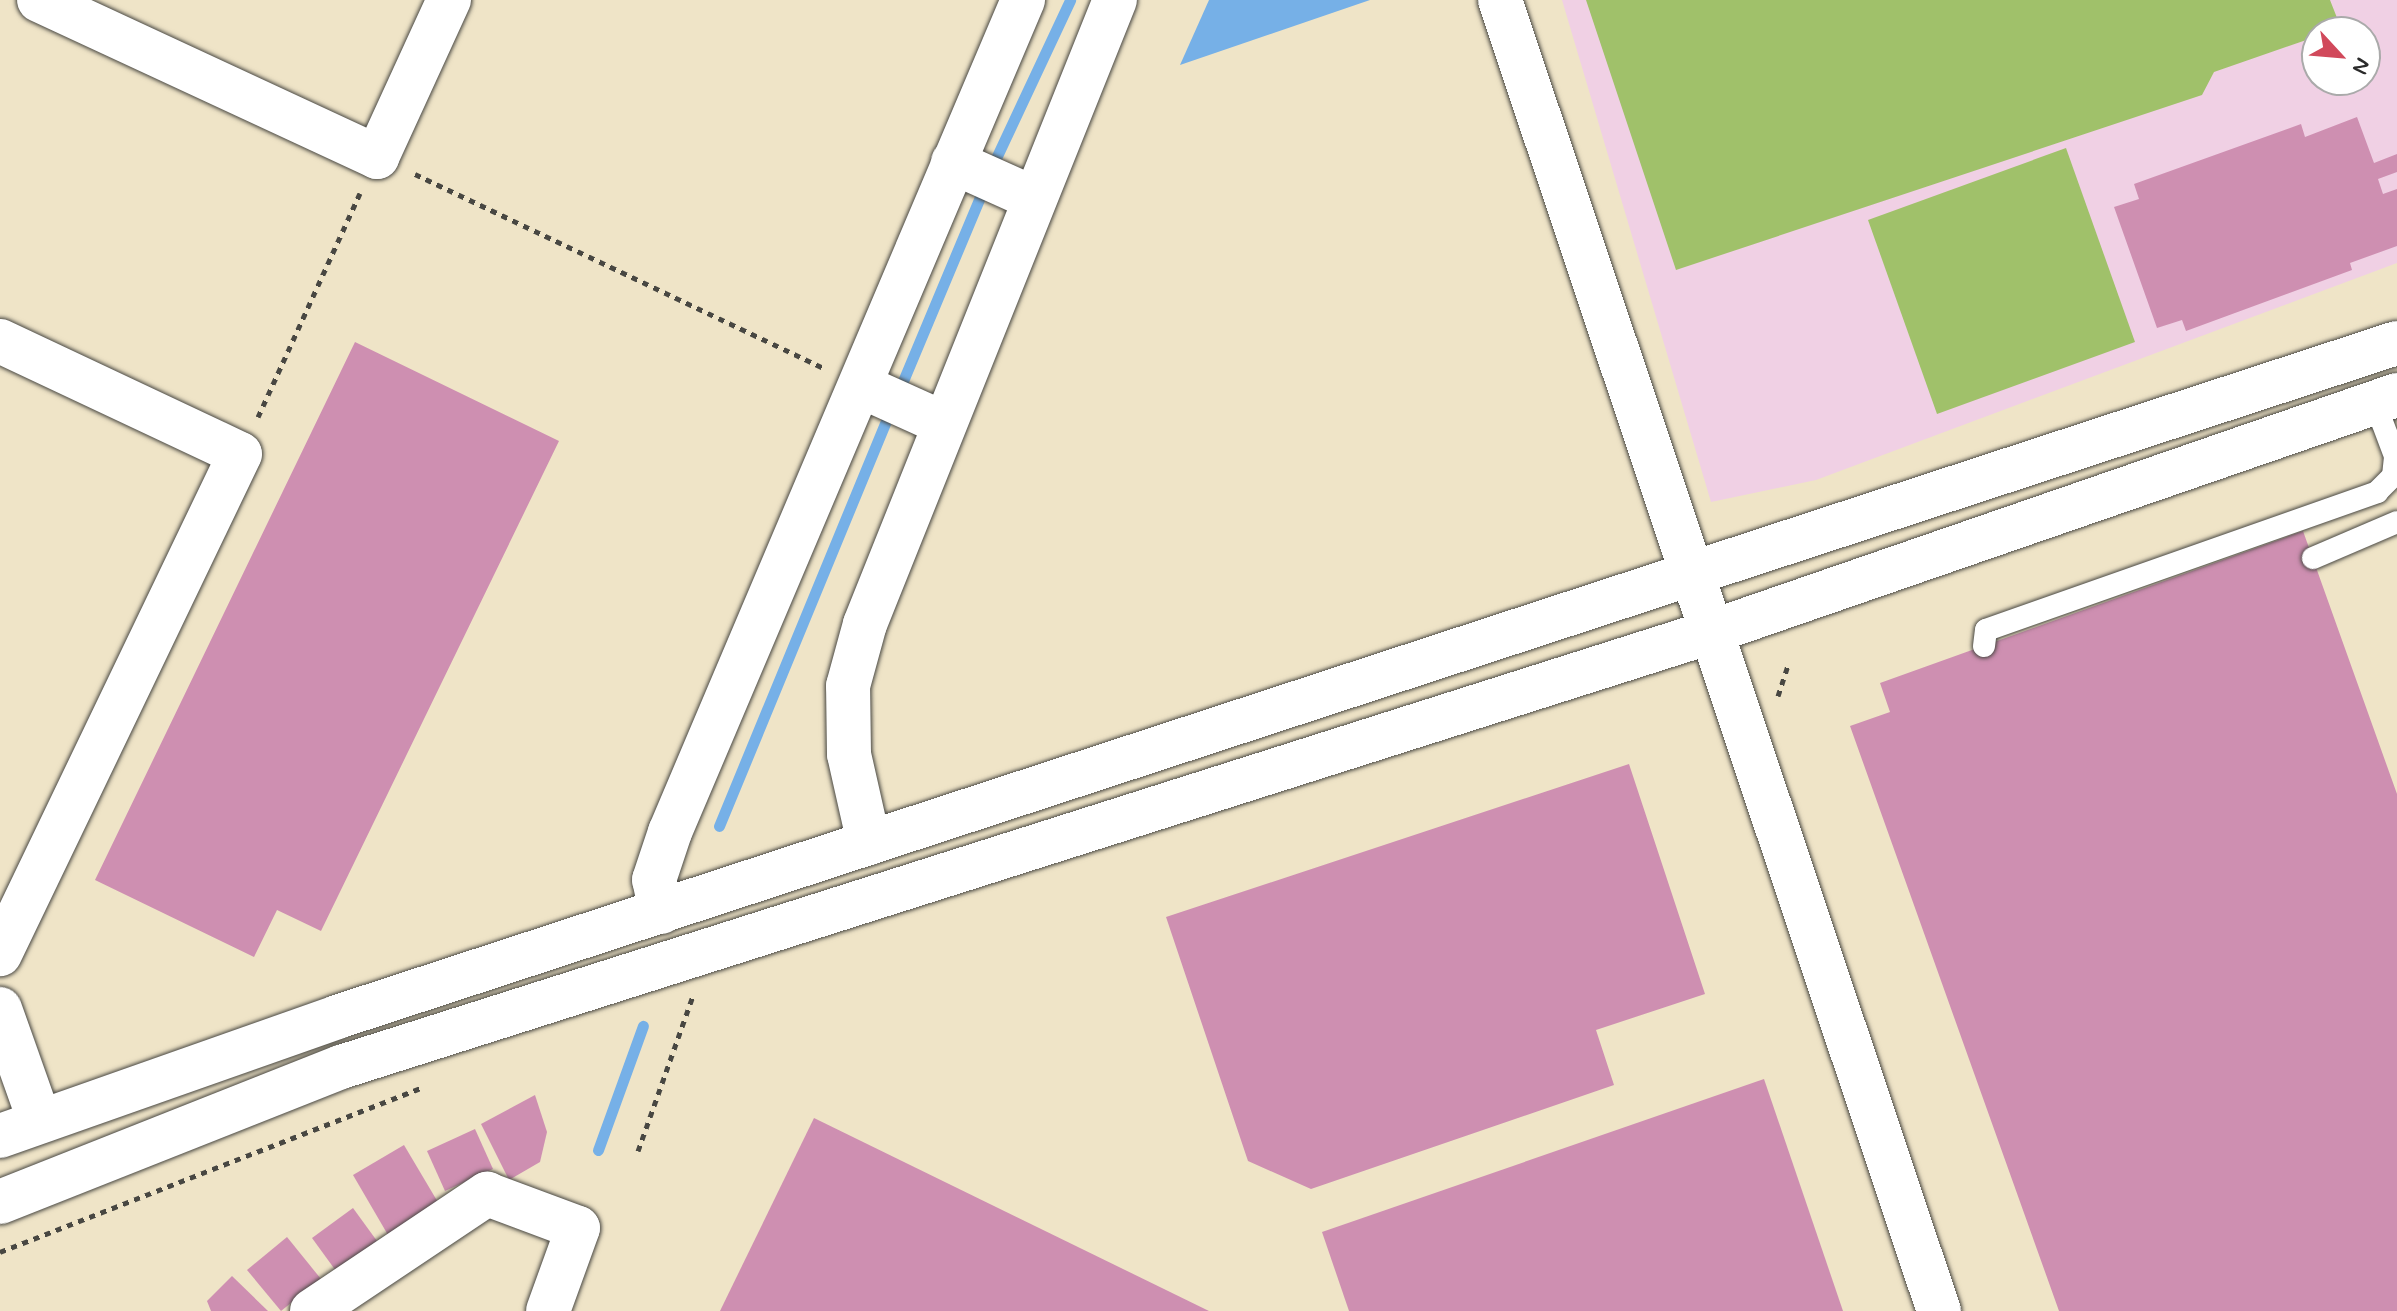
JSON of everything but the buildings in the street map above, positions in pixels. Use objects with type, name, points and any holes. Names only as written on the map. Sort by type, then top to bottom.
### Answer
[{"type":"street","points":[[39,0],[377,157],[449,0]]},
{"type":"street","points":[[661,912],[654,880],[670,832],[1023,0]]},
{"type":"street","points":[[869,843],[849,754],[848,686],[928,417],[1020,192],[1115,0]]},
{"type":"street","points":[[1500,0],[1939,1311]]},
{"type":"street","points":[[953,162],[1020,192]]},
{"type":"street","points":[[0,341],[240,454],[0,954]]},
{"type":"street","points":[[0,1009],[19,1127],[869,843],[1693,576],[2397,343]]},
{"type":"street","points":[[861,386],[928,417]]},
{"type":"street","points":[[0,1202],[356,1062],[1711,632],[2386,399]]},
{"type":"street","points":[[312,1311],[487,1194],[578,1228],[548,1311]]},
{"type":"lane","points":[[1984,646],[1986,630],[2377,492],[2393,476],[2395,456],[2386,399]]},
{"type":"lane","points":[[2313,558],[2397,522]]},
{"type":"path","points":[[240,454],[377,157],[861,386]]},
{"type":"path","points":[[638,1151],[693,995],[679,1000]]},
{"type":"path","points":[[0,1252],[428,1086]]},
{"type":"shaded area","points":[[1562,0],[2397,0],[2397,263],[1816,480],[1711,502]]},
{"type":"green space","points":[[1586,0],[2330,0],[2336,16],[2301,16],[2301,42],[2214,72],[2202,95],[1676,270]]},
{"type":"green space","points":[[2066,148],[2135,342],[1937,414],[1868,220]]},
{"type":"water","points":[[1209,0],[1370,0],[1180,65]]},
{"type":"waterway","points":[[990,171],[1070,0]]},
{"type":"waterway","points":[[898,393],[984,187]]},
{"type":"waterway","points":[[719,826],[891,409]]},
{"type":"waterway","points":[[598,1150],[643,1026]]}]
